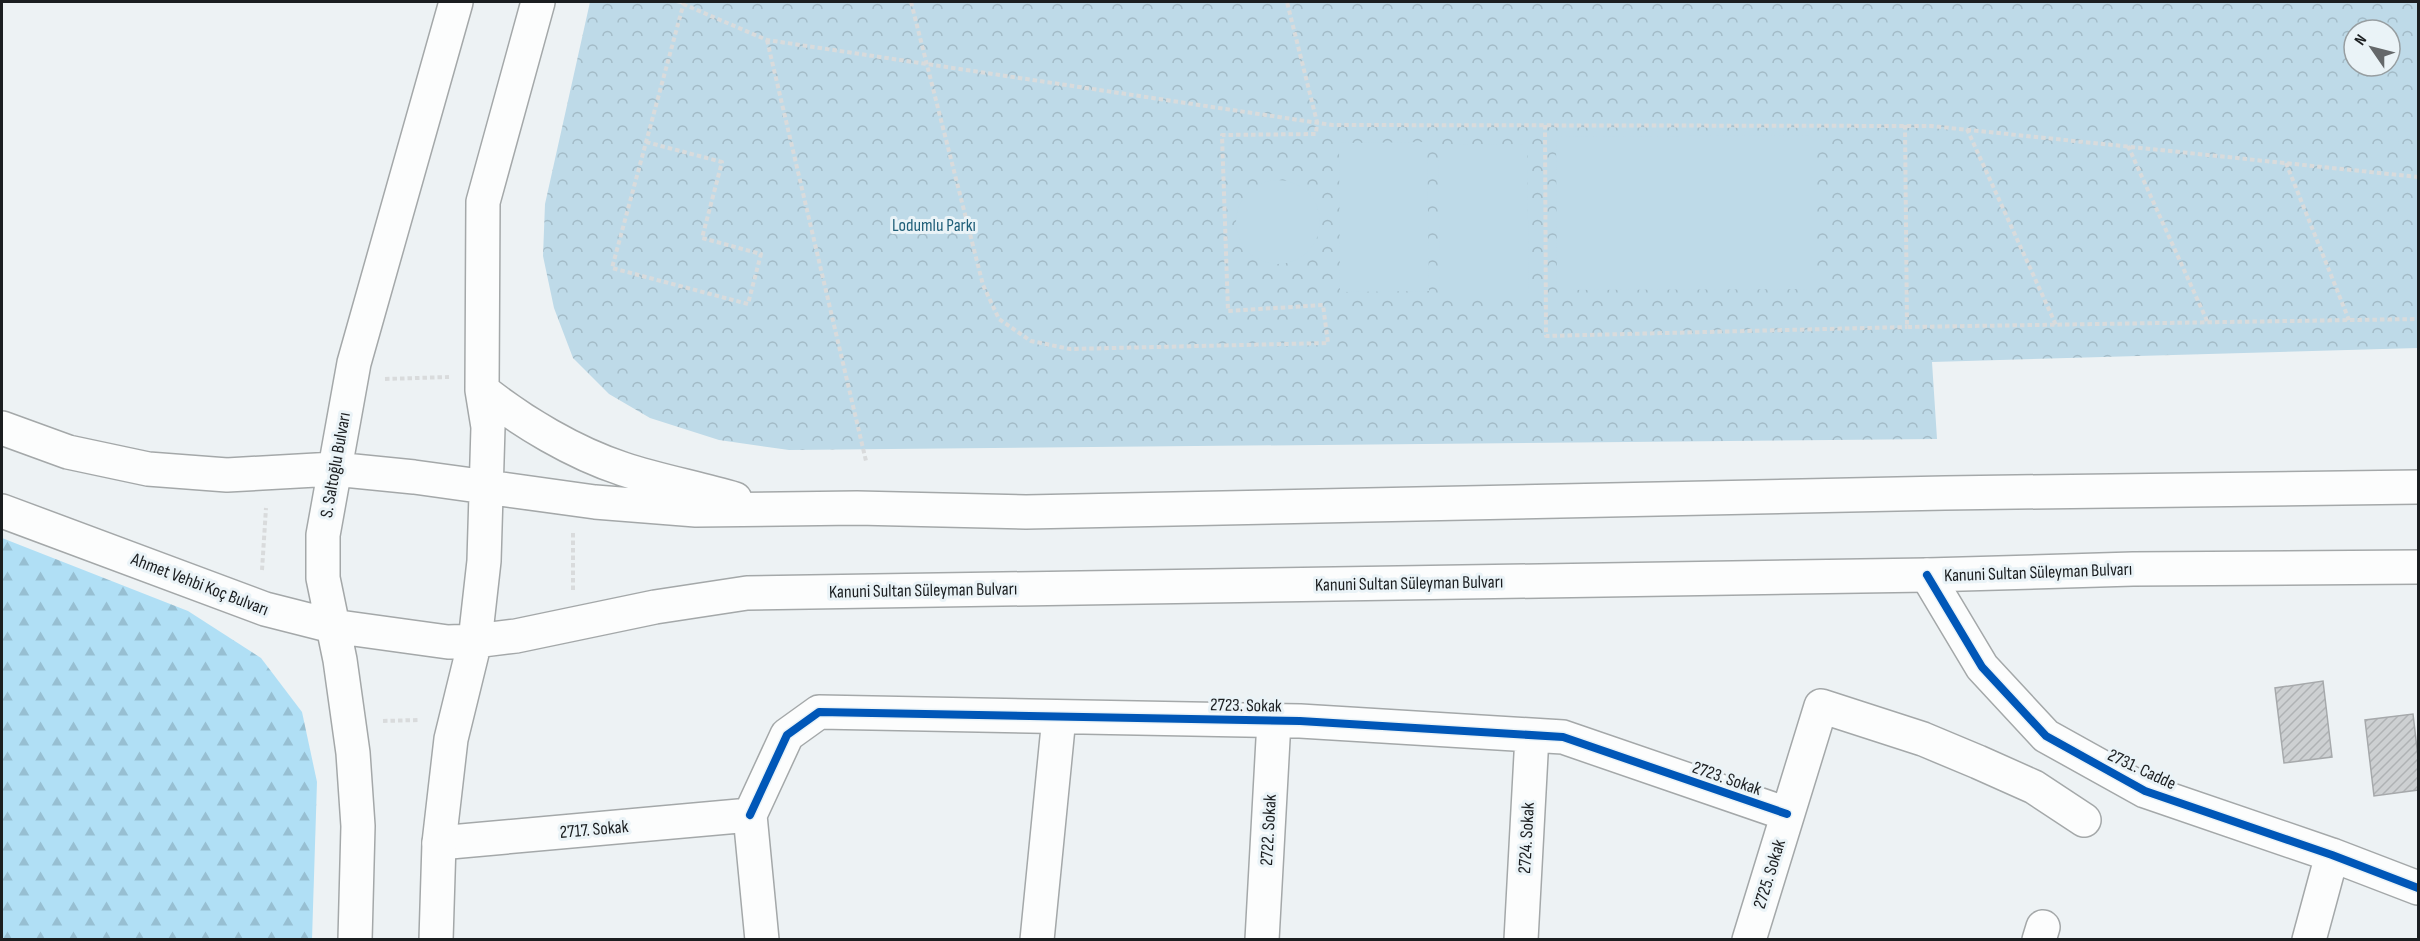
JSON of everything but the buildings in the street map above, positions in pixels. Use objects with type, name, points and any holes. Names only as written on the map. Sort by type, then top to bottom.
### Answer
[{"type":"main road","name":"S. Saltoğlu Bulvarı","points":[[355,939],[358,826],[353,753],[340,660],[323,578],[323,535],[354,363],[456,2]]},
{"type":"main road","points":[[436,939],[439,843],[450,739],[475,641],[484,561],[488,488],[488,427],[482,390],[483,202],[538,2]]},
{"type":"main road","points":[[482,390],[506,409],[567,444],[623,469],[768,509]]},
{"type":"main road","points":[[2,428],[68,452],[148,469],[227,475],[334,469],[414,477],[595,502],[696,510],[857,508],[1038,512],[2418,487]]},
{"type":"main road","name":"Ahmet Vehbi Koç Bulvarı","points":[[2,511],[265,609],[332,626],[403,636]]},
{"type":"main road","name":"Kanuni Sultan Süleyman Bulvarı","points":[[403,636],[448,642],[475,641],[570,626],[655,607],[747,593],[1927,575],[2133,569],[2418,567]]},
{"type":"main road","name":"2731. Cadde","points":[[1927,575],[1982,667],[2046,736],[2145,791],[2332,855],[2418,888]]},
{"type":"main road","name":"2725. Sokak","points":[[1749,939],[1821,706],[1923,739],[1978,762],[2034,787],[2084,820]]},
{"type":"main road","name":"2723. Sokak","points":[[750,815],[787,735],[819,712],[1274,721],[1563,737],[1787,814]]},
{"type":"main road","points":[[1037,939],[1059,717]]},
{"type":"main road","name":"2722. Sokak","points":[[1262,939],[1274,721]]},
{"type":"main road","name":"2724. Sokak","points":[[1521,939],[1532,736]]},
{"type":"main road","points":[[750,815],[762,939]]},
{"type":"main road","name":"2717. Sokak","points":[[439,843],[750,815]]},
{"type":"main road","points":[[2309,939],[2332,855]]},
{"type":"path","points":[[911,2],[983,285],[999,319],[1031,341],[1070,349],[1328,343],[1323,305],[1228,311],[1222,135],[1316,134],[1317,122],[1287,2]]},
{"type":"path","points":[[646,142],[722,162],[702,238],[761,254],[748,304],[612,268],[646,142],[684,3],[767,40],[1332,125],[1905,125],[1967,129],[2418,177]]},
{"type":"path","points":[[767,40],[866,461]]},
{"type":"path","points":[[1545,125],[1546,336],[1907,327],[2418,320]]},
{"type":"path","points":[[1905,125],[1907,327]]},
{"type":"path","points":[[1967,129],[2056,325]]},
{"type":"path","points":[[2128,146],[2208,322]]},
{"type":"path","points":[[2286,163],[2349,320]]},
{"type":"path","points":[[380,380],[450,377]]},
{"type":"path","points":[[262,570],[266,503]]},
{"type":"path","points":[[573,528],[573,591]]},
{"type":"path","points":[[376,722],[418,720]]},
{"type":"green space","name":"Lodumlu Parkı","points":[[590,2],[683,4],[684,2],[2418,2],[2418,348],[1932,362],[1937,439],[789,450],[719,440],[650,418],[609,394],[573,358],[554,308],[543,256],[545,204]]},
{"type":"green space","points":[[1815,135],[1815,289],[1557,290],[1556,137]]},
{"type":"green space","points":[[1427,142],[1429,291],[1340,292],[1339,143]]},
{"type":"green space","points":[[1527,144],[1529,294],[1440,294],[1438,145]]},
{"type":"green space","points":[[1270,180],[1286,180],[1302,187],[1313,198],[1320,214],[1317,238],[1308,252],[1286,264],[1270,264],[1254,257],[1243,246],[1236,230],[1236,214],[1243,198],[1254,187]]},
{"type":"green space","points":[[2,538],[188,611],[261,658],[302,712],[317,782],[312,939],[2,939]]},
{"type":"cycle path","points":[[1927,575],[1982,667],[2046,736],[2145,791],[2332,855],[2418,888]]},
{"type":"cycle path","points":[[750,815],[787,735],[819,712],[1300,721],[1563,737],[1787,814]]}]
